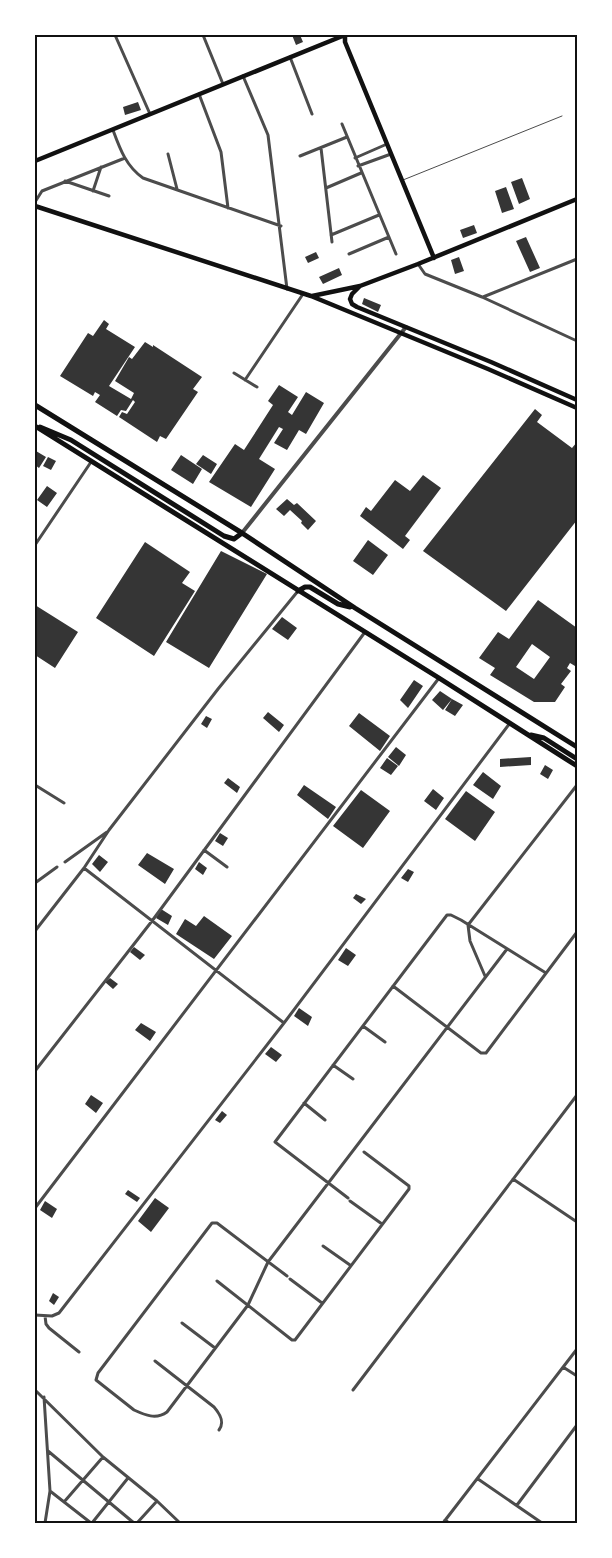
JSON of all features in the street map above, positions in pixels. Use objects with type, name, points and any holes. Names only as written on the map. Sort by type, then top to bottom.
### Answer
[{"type":"highway","points":[[35,405],[242,533],[356,608],[577,747]]},
{"type":"highway","points":[[35,426],[71,440],[224,536],[234,539],[242,533]]},
{"type":"highway","points":[[35,426],[577,766]]},
{"type":"highway","points":[[298,591],[305,587],[310,587],[338,604],[356,608]]},
{"type":"highway","points":[[526,733],[544,738],[577,759]]},
{"type":"main road","points":[[35,161],[345,35],[345,42],[434,258]]},
{"type":"main road","points":[[339,36],[345,42]]},
{"type":"main road","points":[[311,296],[360,286],[434,258],[577,199]]},
{"type":"main road","points":[[35,206],[311,296],[577,408]]},
{"type":"main road","points":[[360,286],[351,296],[352,304],[492,362],[577,400]]},
{"type":"street","points":[[115,35],[150,114]]},
{"type":"street","points":[[203,35],[223,84]]},
{"type":"street","points":[[290,57],[312,114]]},
{"type":"street","points":[[242,76],[268,136],[281,226],[287,289]]},
{"type":"street","points":[[199,94],[221,152],[228,208]]},
{"type":"street","points":[[342,124],[396,254]]},
{"type":"street","points":[[113,129],[132,171],[143,178],[281,226]]},
{"type":"street","points":[[300,156],[347,137]]},
{"type":"street","points":[[355,158],[387,144]]},
{"type":"street","points":[[321,148],[332,242]]},
{"type":"street","points":[[369,152],[373,161]]},
{"type":"street","points":[[168,154],[178,190]]},
{"type":"street","points":[[358,166],[391,154]]},
{"type":"street","points":[[35,202],[42,191],[125,158]]},
{"type":"street","points":[[92,191],[101,167]]},
{"type":"street","points":[[326,188],[361,173]]},
{"type":"street","points":[[65,181],[109,196]]},
{"type":"street","points":[[332,234],[379,215]]},
{"type":"street","points":[[349,254],[389,238]]},
{"type":"street","points":[[482,297],[577,259]]},
{"type":"street","points":[[418,264],[425,274],[482,297],[577,341]]},
{"type":"street","points":[[246,380],[303,294]]},
{"type":"street","points":[[242,533],[406,327]]},
{"type":"street","points":[[234,373],[257,387]]},
{"type":"street","points":[[35,545],[91,462]]},
{"type":"street","points":[[35,931],[84,868],[109,830],[218,689],[298,591]]},
{"type":"street","points":[[35,1071],[152,921],[365,632]]},
{"type":"street","points":[[35,1208],[439,678]]},
{"type":"street","points":[[35,1314],[52,1316],[59,1313],[284,1023],[510,723]]},
{"type":"street","points":[[35,785],[64,803]]},
{"type":"street","points":[[485,976],[470,941],[468,925],[577,785]]},
{"type":"street","points":[[65,862],[109,830]]},
{"type":"street","points":[[204,850],[227,867]]},
{"type":"street","points":[[35,883],[57,867]]},
{"type":"street","points":[[84,868],[284,1023]]},
{"type":"street","points":[[382,1224],[274,1143],[447,915],[451,915],[546,973]]},
{"type":"street","points":[[393,986],[481,1053],[486,1053],[577,932]]},
{"type":"street","points":[[322,1303],[268,1262],[214,1222],[96,1378],[134,1410],[146,1415],[160,1416],[167,1412],[248,1305],[268,1262],[507,949]]},
{"type":"street","points":[[363,1026],[385,1042]]},
{"type":"street","points":[[333,1065],[353,1079]]},
{"type":"street","points":[[353,1390],[577,1095]]},
{"type":"street","points":[[304,1103],[325,1120]]},
{"type":"street","points":[[217,1281],[292,1340],[295,1340],[409,1189],[409,1186],[364,1152]]},
{"type":"street","points":[[513,1179],[577,1222]]},
{"type":"street","points":[[323,1246],[350,1265]]},
{"type":"street","points":[[45,1316],[49,1328],[79,1352]]},
{"type":"street","points":[[182,1323],[215,1348]]},
{"type":"street","points":[[449,1523],[444,1522],[577,1349]]},
{"type":"street","points":[[155,1361],[217,1411],[222,1422],[220,1430]]},
{"type":"street","points":[[563,1367],[577,1376]]},
{"type":"street","points":[[35,1390],[102,1457],[157,1501],[180,1523]]},
{"type":"street","points":[[44,1397],[50,1491],[45,1523]]},
{"type":"street","points":[[517,1505],[577,1425]]},
{"type":"street","points":[[48,1451],[136,1523],[157,1501]]},
{"type":"street","points":[[64,1502],[102,1457]]},
{"type":"street","points":[[50,1491],[91,1523],[128,1478]]},
{"type":"street","points":[[478,1479],[542,1523]]},
{"type":"lane","points":[[402,180],[562,116]]},
{"type":"building","points":[[292,35],[300,35],[303,42],[296,45]]},
{"type":"building","points":[[138,102],[141,110],[125,115],[123,107]]},
{"type":"building","points":[[522,178],[530,199],[519,204],[511,182]]},
{"type":"building","points":[[506,187],[514,209],[502,213],[495,191]]},
{"type":"building","points":[[474,225],[477,233],[463,238],[460,230]]},
{"type":"building","points":[[526,237],[540,268],[530,272],[516,241]]},
{"type":"building","points":[[316,252],[319,258],[308,263],[305,257]]},
{"type":"building","points":[[459,257],[464,271],[455,274],[451,260]]},
{"type":"building","points":[[339,268],[342,275],[323,284],[319,277]]},
{"type":"building","points":[[364,298],[381,305],[378,312],[362,304]]},
{"type":"building","points":[[104,320],[109,324],[106,329],[135,347],[109,386],[131,399],[134,393],[115,381],[129,357],[132,359],[145,342],[153,347],[153,345],[202,377],[193,389],[198,392],[166,439],[160,436],[157,442],[119,417],[122,412],[127,414],[135,402],[133,400],[126,411],[121,410],[117,416],[95,402],[100,395],[95,392],[93,396],[60,376],[88,333],[93,336]]},
{"type":"building","points":[[279,385],[298,397],[288,412],[292,415],[306,392],[324,403],[306,434],[299,430],[287,450],[274,443],[283,429],[279,427],[259,459],[275,469],[251,507],[209,482],[235,444],[244,450],[273,405],[268,401]]},
{"type":"building","points":[[535,409],[542,415],[537,422],[572,448],[577,442],[577,520],[506,611],[423,551]]},
{"type":"building","points":[[36,451],[46,457],[39,468],[35,465]]},
{"type":"building","points":[[181,455],[202,469],[193,484],[171,470]]},
{"type":"building","points":[[203,455],[217,464],[211,474],[196,464]]},
{"type":"building","points":[[48,457],[56,461],[51,470],[43,466]]},
{"type":"building","points":[[423,475],[441,488],[405,536],[410,540],[403,549],[360,516],[366,507],[371,511],[395,480],[410,491]]},
{"type":"building","points":[[47,486],[57,493],[47,507],[37,500]]},
{"type":"building","points":[[287,499],[294,505],[297,503],[316,521],[308,530],[301,523],[302,521],[290,510],[284,516],[276,509]]},
{"type":"building","points":[[368,540],[388,555],[373,575],[353,561]]},
{"type":"building","points":[[145,542],[190,572],[182,583],[195,591],[154,656],[96,618]]},
{"type":"building","points":[[221,551],[267,574],[209,668],[166,642]]},
{"type":"building","points":[[538,600],[577,628],[577,663],[575,666],[570,663],[567,668],[571,671],[561,684],[565,687],[555,702],[534,702],[490,675],[495,668],[479,658],[498,632],[509,639]],"holes":[[[532,644],[550,657],[534,679],[516,667]]]},
{"type":"building","points":[[35,605],[78,632],[55,668],[35,655]]},
{"type":"building","points":[[282,617],[297,628],[288,640],[272,629]]},
{"type":"building","points":[[414,680],[423,686],[408,708],[400,700]]},
{"type":"building","points":[[440,691],[452,699],[443,710],[432,700]]},
{"type":"building","points":[[452,699],[463,705],[455,716],[445,710]]},
{"type":"building","points":[[268,712],[284,725],[279,732],[263,718]]},
{"type":"building","points":[[359,713],[390,736],[380,751],[349,726]]},
{"type":"building","points":[[206,716],[212,719],[207,728],[201,724]]},
{"type":"building","points":[[396,747],[406,755],[399,766],[388,757]]},
{"type":"building","points":[[531,757],[531,765],[500,767],[500,759]]},
{"type":"building","points":[[387,758],[398,766],[391,775],[380,768]]},
{"type":"building","points":[[545,765],[553,770],[548,779],[540,774]]},
{"type":"building","points":[[483,772],[501,786],[493,799],[473,785]]},
{"type":"building","points":[[228,778],[240,787],[237,793],[224,783]]},
{"type":"building","points":[[304,785],[336,807],[328,819],[297,795]]},
{"type":"building","points":[[433,789],[444,798],[436,810],[424,801]]},
{"type":"building","points":[[361,790],[390,811],[363,848],[333,826]]},
{"type":"building","points":[[466,791],[495,812],[475,841],[445,819]]},
{"type":"building","points":[[220,833],[228,838],[223,846],[215,841]]},
{"type":"building","points":[[147,853],[174,869],[165,884],[138,865]]},
{"type":"building","points":[[99,855],[108,862],[100,872],[92,864]]},
{"type":"building","points":[[199,862],[207,868],[203,875],[195,869]]},
{"type":"building","points":[[408,869],[414,872],[408,882],[401,878]]},
{"type":"building","points":[[356,894],[366,899],[361,904],[353,898]]},
{"type":"building","points":[[161,909],[172,916],[168,925],[156,918]]},
{"type":"building","points":[[204,916],[232,936],[214,959],[176,934],[185,919],[196,926]]},
{"type":"building","points":[[134,947],[145,955],[140,960],[130,952]]},
{"type":"building","points":[[346,948],[356,955],[348,966],[338,960]]},
{"type":"building","points":[[110,978],[118,984],[113,989],[105,982]]},
{"type":"building","points":[[299,1008],[312,1017],[308,1026],[294,1016]]},
{"type":"building","points":[[141,1023],[156,1032],[150,1041],[135,1030]]},
{"type":"building","points":[[271,1047],[282,1055],[276,1062],[265,1054]]},
{"type":"building","points":[[91,1095],[103,1103],[96,1113],[85,1104]]},
{"type":"building","points":[[222,1111],[227,1115],[220,1123],[215,1120]]},
{"type":"building","points":[[128,1190],[140,1198],[137,1202],[125,1194]]},
{"type":"building","points":[[155,1198],[169,1208],[151,1232],[138,1221]]},
{"type":"building","points":[[45,1201],[57,1209],[52,1218],[40,1210]]},
{"type":"building","points":[[53,1293],[59,1297],[54,1305],[49,1301]]}]
